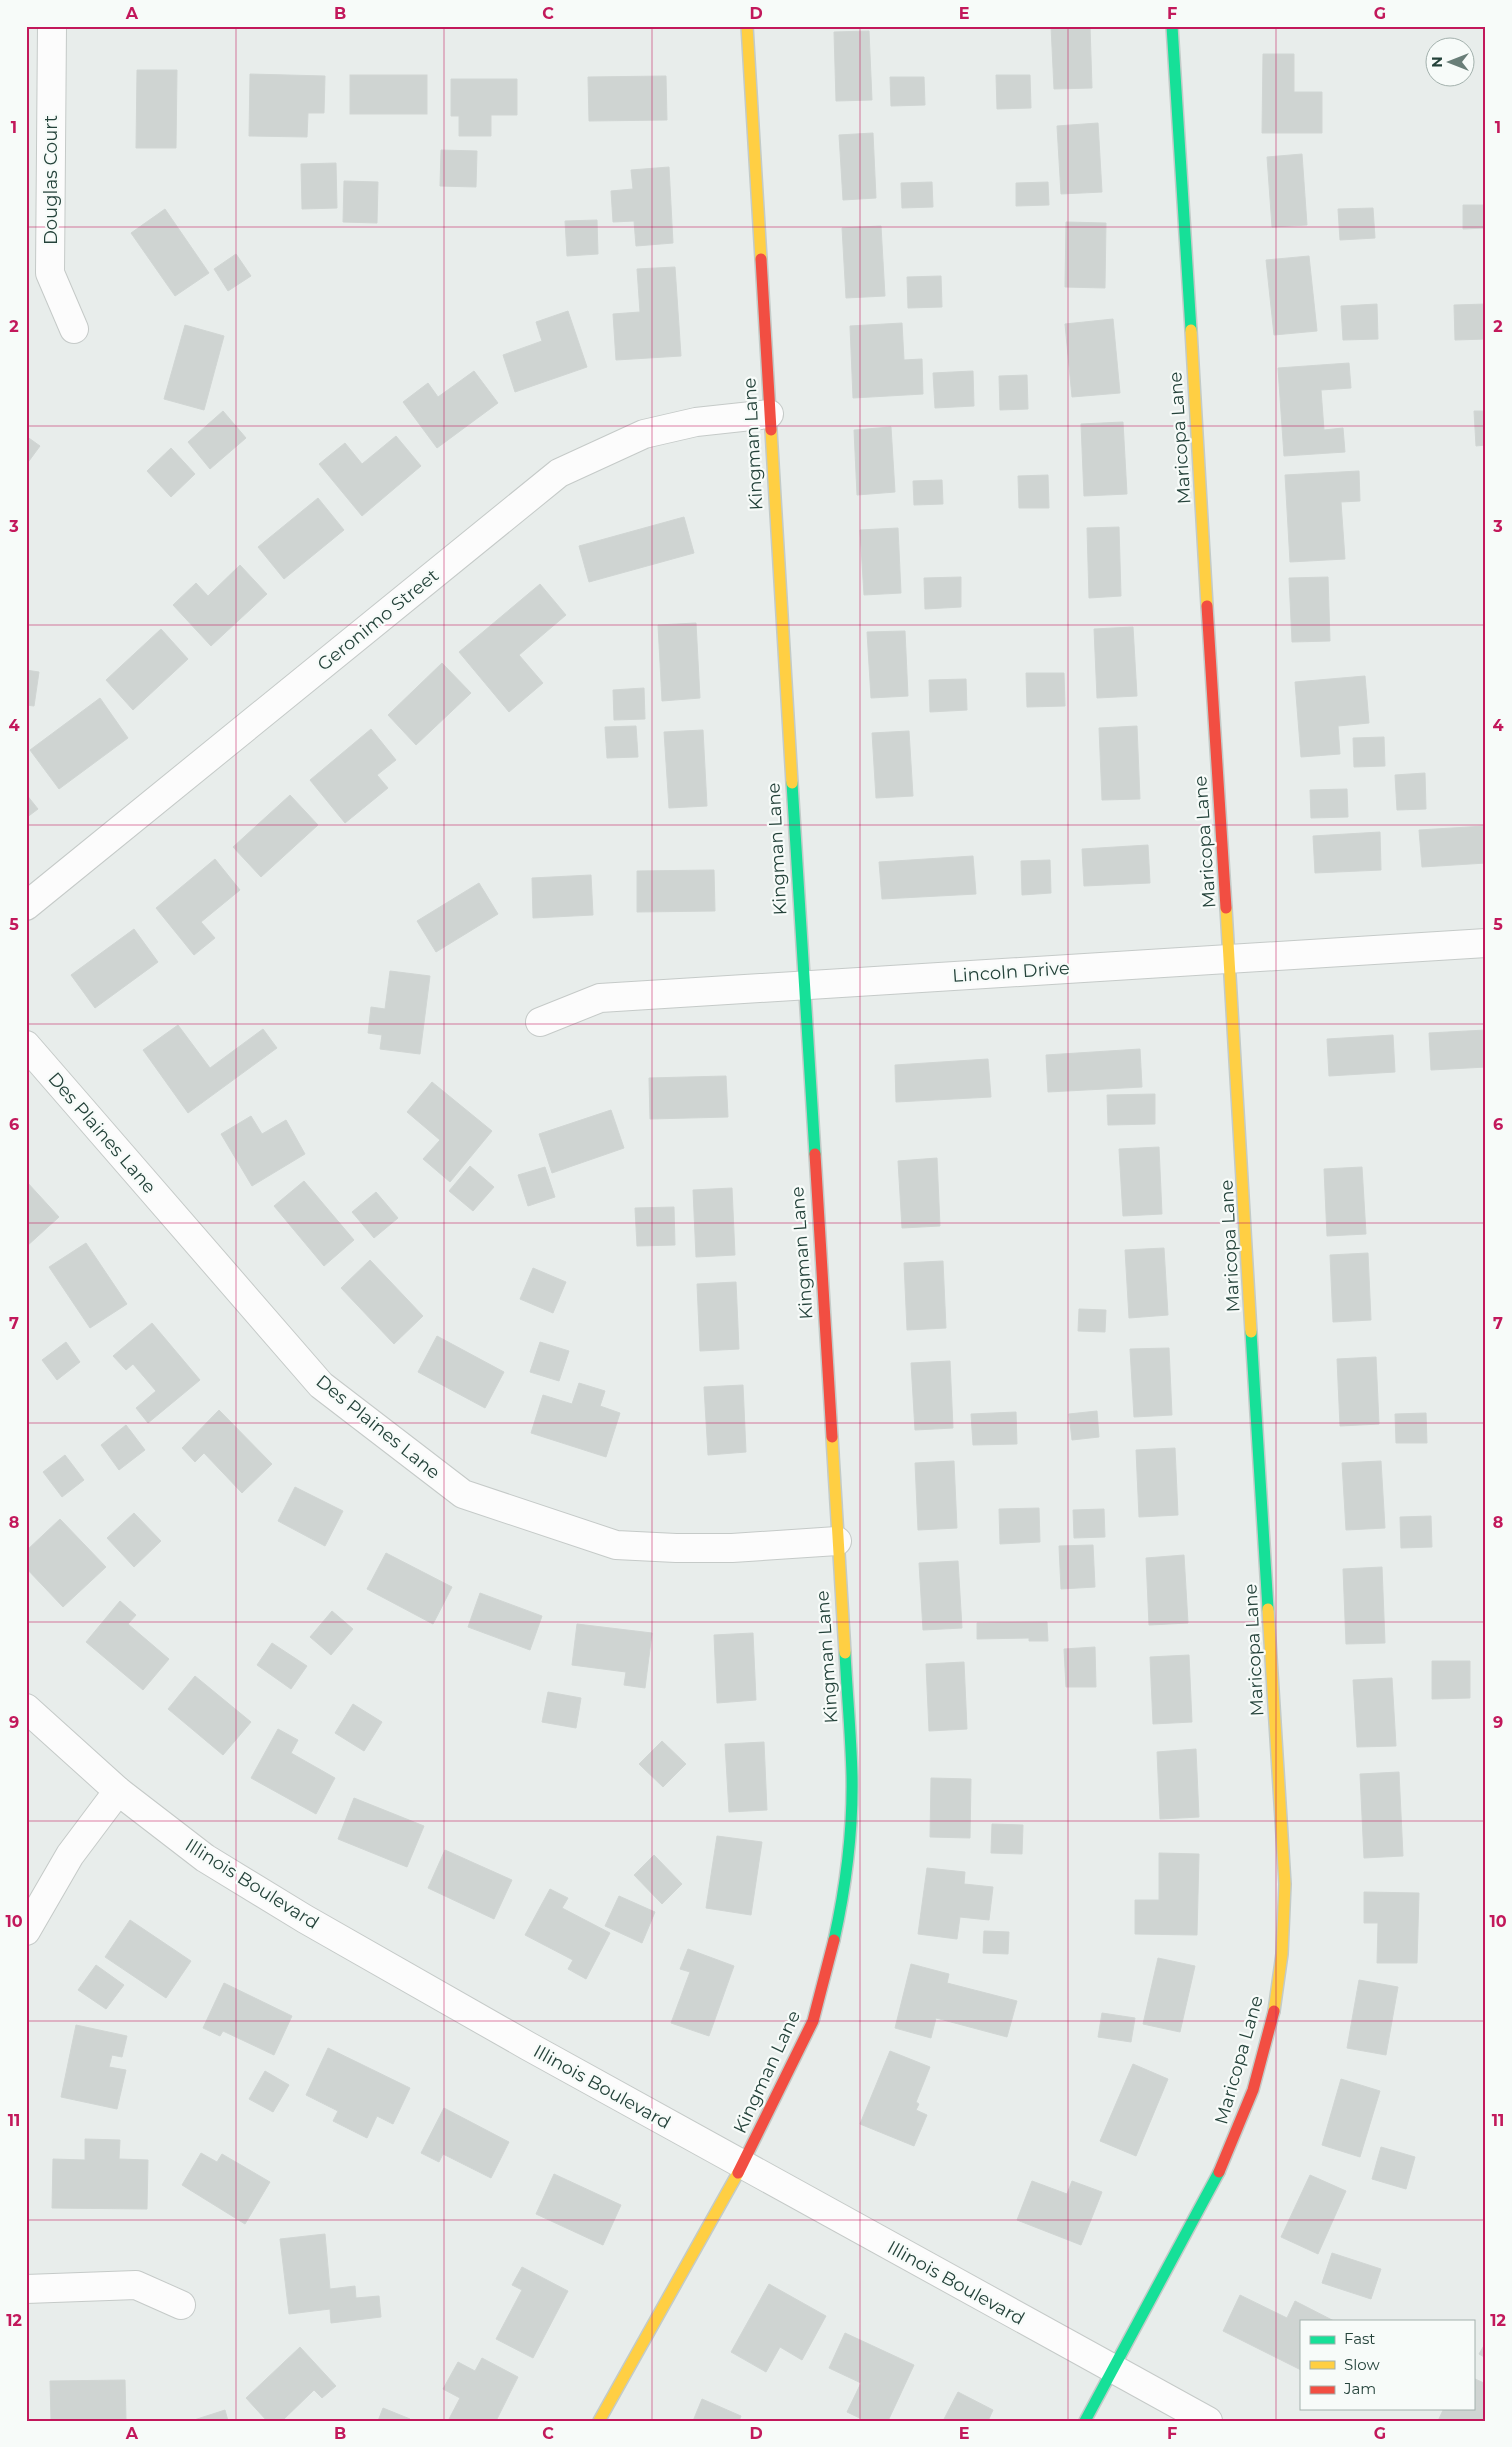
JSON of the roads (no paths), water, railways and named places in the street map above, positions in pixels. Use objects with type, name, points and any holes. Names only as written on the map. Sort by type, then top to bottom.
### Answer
[{"type":"street","name":"Douglas Court","points":[[52,26],[50,273],[74,329]]},
{"type":"street","name":"Kingman Lane","points":[[599,2421],[743,2165],[813,2021],[834,1942],[844,1889],[850,1841],[852,1776],[746,26]]},
{"type":"street","name":"Maricopa Lane","points":[[1085,2421],[1210,2194],[1229,2153],[1257,2076],[1272,2025],[1283,1941],[1285,1875],[1172,26]]},
{"type":"street","name":"Geronimo Street","points":[[26,906],[559,473],[644,434],[696,422],[769,414]]},
{"type":"street","name":"Lincoln Drive","points":[[540,1022],[600,998],[1486,944]]},
{"type":"street","name":"Des Plaines Lane","points":[[26,1045],[321,1385],[463,1494],[616,1545],[732,1548],[837,1541]]},
{"type":"street","name":"Illinois Boulevard","points":[[26,1708],[118,1791],[205,1858],[305,1919],[743,2165],[1208,2421]]},
{"type":"street","points":[[26,1931],[70,1854],[118,1791]]},
{"type":"street","points":[[26,2289],[136,2285],[181,2305]]}]
